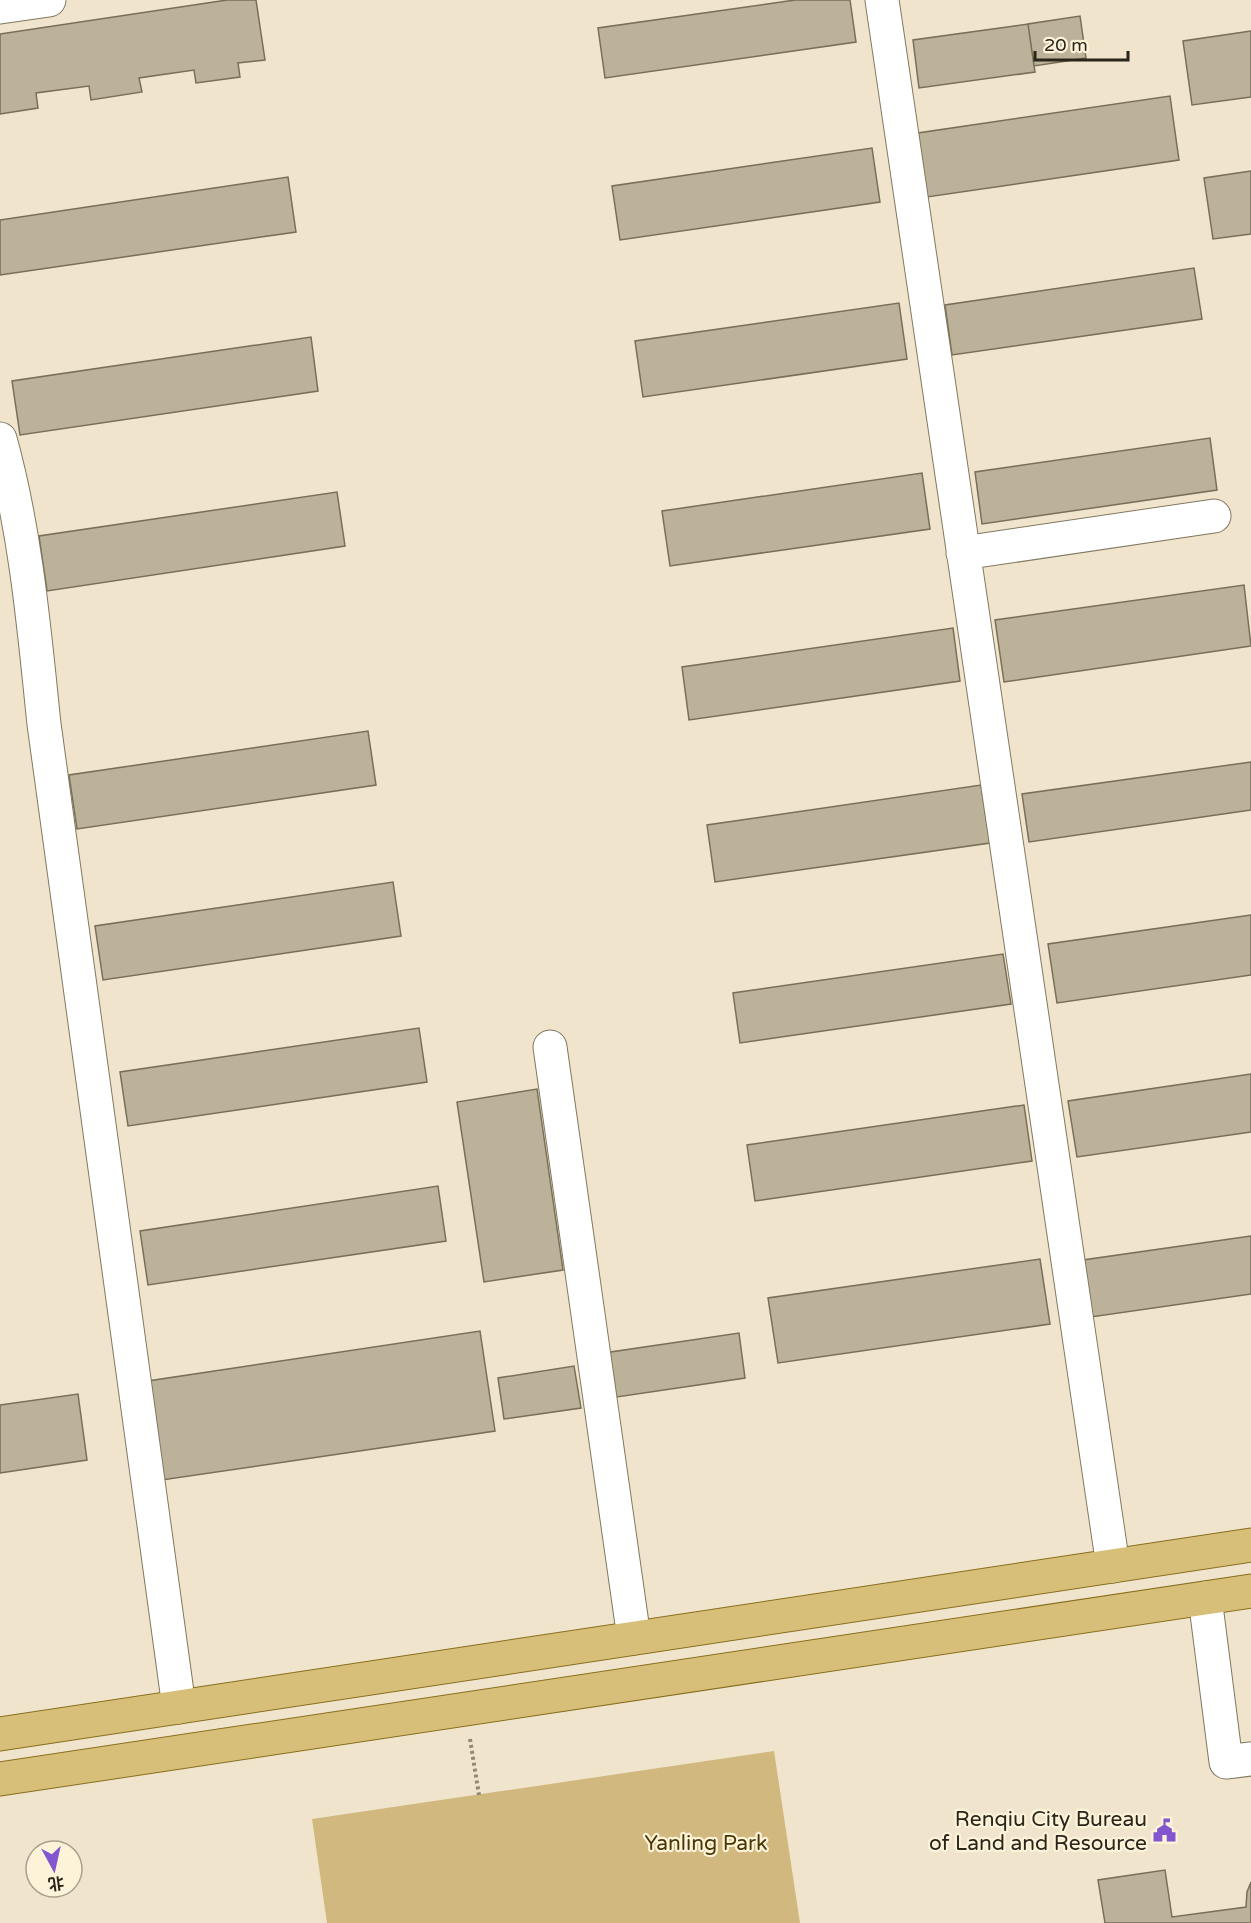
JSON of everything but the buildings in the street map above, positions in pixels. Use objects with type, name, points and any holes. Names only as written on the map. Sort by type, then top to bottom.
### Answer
[{"type":"main road","points":[[0,1734],[1251,1545]]},
{"type":"main road","points":[[0,1779],[1251,1591]]},
{"type":"lane","points":[[0,7],[49,0]]},
{"type":"lane","points":[[882,0],[1113,1566]]},
{"type":"lane","points":[[0,439],[13,486],[30,590],[45,736],[179,1707]]},
{"type":"lane","points":[[963,553],[1214,516]]},
{"type":"lane","points":[[550,1047],[634,1638]]},
{"type":"lane","points":[[1205,1598],[1226,1762],[1251,1759]]},
{"type":"path","points":[[466,1709],[478,1795]]},
{"type":"green space","name":"Yanling Park","points":[[774,1751],[800,1923],[327,1923],[312,1819]]},
{"type":"place","name":"Renqiu City Bureau of Land and Resource","points":[[1165,1831]]}]
